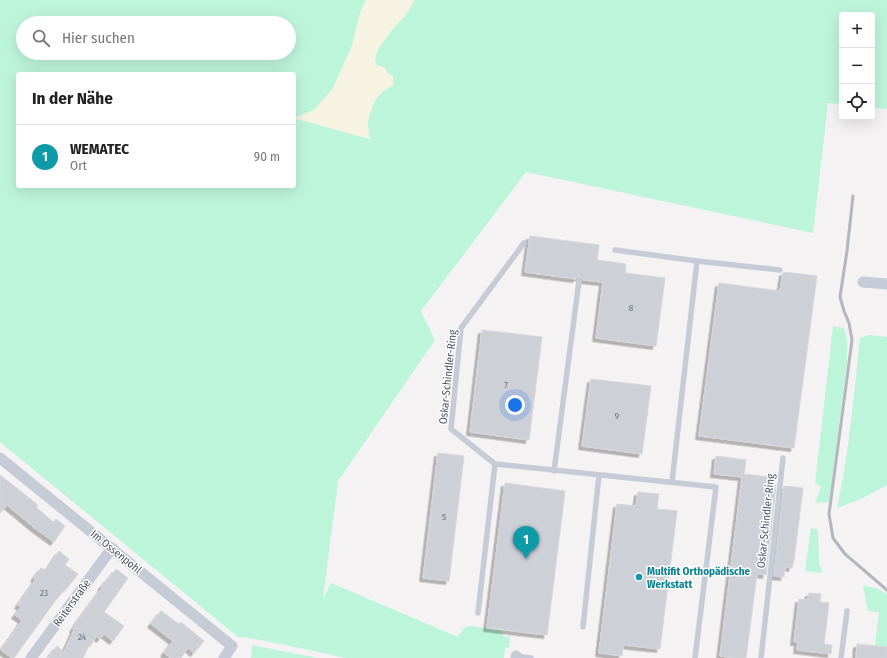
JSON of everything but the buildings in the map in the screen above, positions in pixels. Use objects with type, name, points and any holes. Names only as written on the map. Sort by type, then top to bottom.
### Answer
[{"type":"street","points":[[862,282],[887,284]]},
{"type":"street","name":"Im Ossenpohl","points":[[0,458],[232,646],[224,658]]},
{"type":"street","name":"Reiterstraße","points":[[31,658],[112,548]]},
{"type":"lane","name":"Oskar-Schindler-Ring","points":[[495,464],[451,429],[461,328],[524,243]]},
{"type":"lane","points":[[615,250],[780,270]]},
{"type":"lane","points":[[672,482],[697,261]]},
{"type":"lane","points":[[554,471],[579,281]]},
{"type":"lane","name":"Oskar-Schindler-Ring","points":[[761,658],[783,458]]},
{"type":"lane","points":[[478,612],[495,464],[716,487],[695,658]]},
{"type":"lane","points":[[582,628],[599,475]]},
{"type":"lane","points":[[841,658],[847,611]]},
{"type":"lane","points":[[516,657],[531,658]]},
{"type":"green space","points":[[0,0],[366,0],[360,13],[352,46],[332,90],[314,110],[296,117],[296,72],[16,72],[16,188],[296,188],[296,119],[370,139],[368,119],[373,104],[385,89],[388,73],[384,67],[378,66],[375,61],[376,54],[386,37],[404,16],[415,0],[887,0],[887,109],[875,107],[875,12],[839,12],[839,104],[828,103],[813,233],[526,172],[421,311],[435,340],[338,481],[323,599],[331,583],[458,637],[464,628],[469,626],[503,630],[502,636],[510,637],[509,647],[505,648],[504,658],[345,658],[255,639],[238,637],[0,442]]},
{"type":"green space","points":[[833,326],[844,328],[847,339],[847,361],[829,502],[815,503],[821,487],[815,483]]},
{"type":"green space","points":[[870,335],[887,337],[887,485],[861,499],[837,508],[848,445],[860,338]]},
{"type":"green space","points":[[811,528],[818,530],[819,563],[823,573],[805,571]]},
{"type":"green space","points":[[863,585],[878,589],[887,594],[887,647],[875,646],[879,612],[868,611]]},
{"type":"green space","points":[[252,645],[318,658],[251,658]]},
{"type":"sand","points":[[366,0],[415,0],[405,16],[394,27],[376,52],[375,61],[378,66],[384,67],[388,73],[393,76],[393,85],[380,94],[373,105],[368,123],[370,139],[296,119],[296,117],[314,110],[332,90],[352,46],[360,13]]},
{"type":"railway","points":[[853,196],[840,297],[849,323],[852,340],[829,514],[833,538],[845,554],[887,590]]},
{"type":"place","name":"WEMATEC","points":[[526,559]]},
{"type":"place","name":"Multifit Orthopädische Werkstatt","points":[[639,577]]}]
